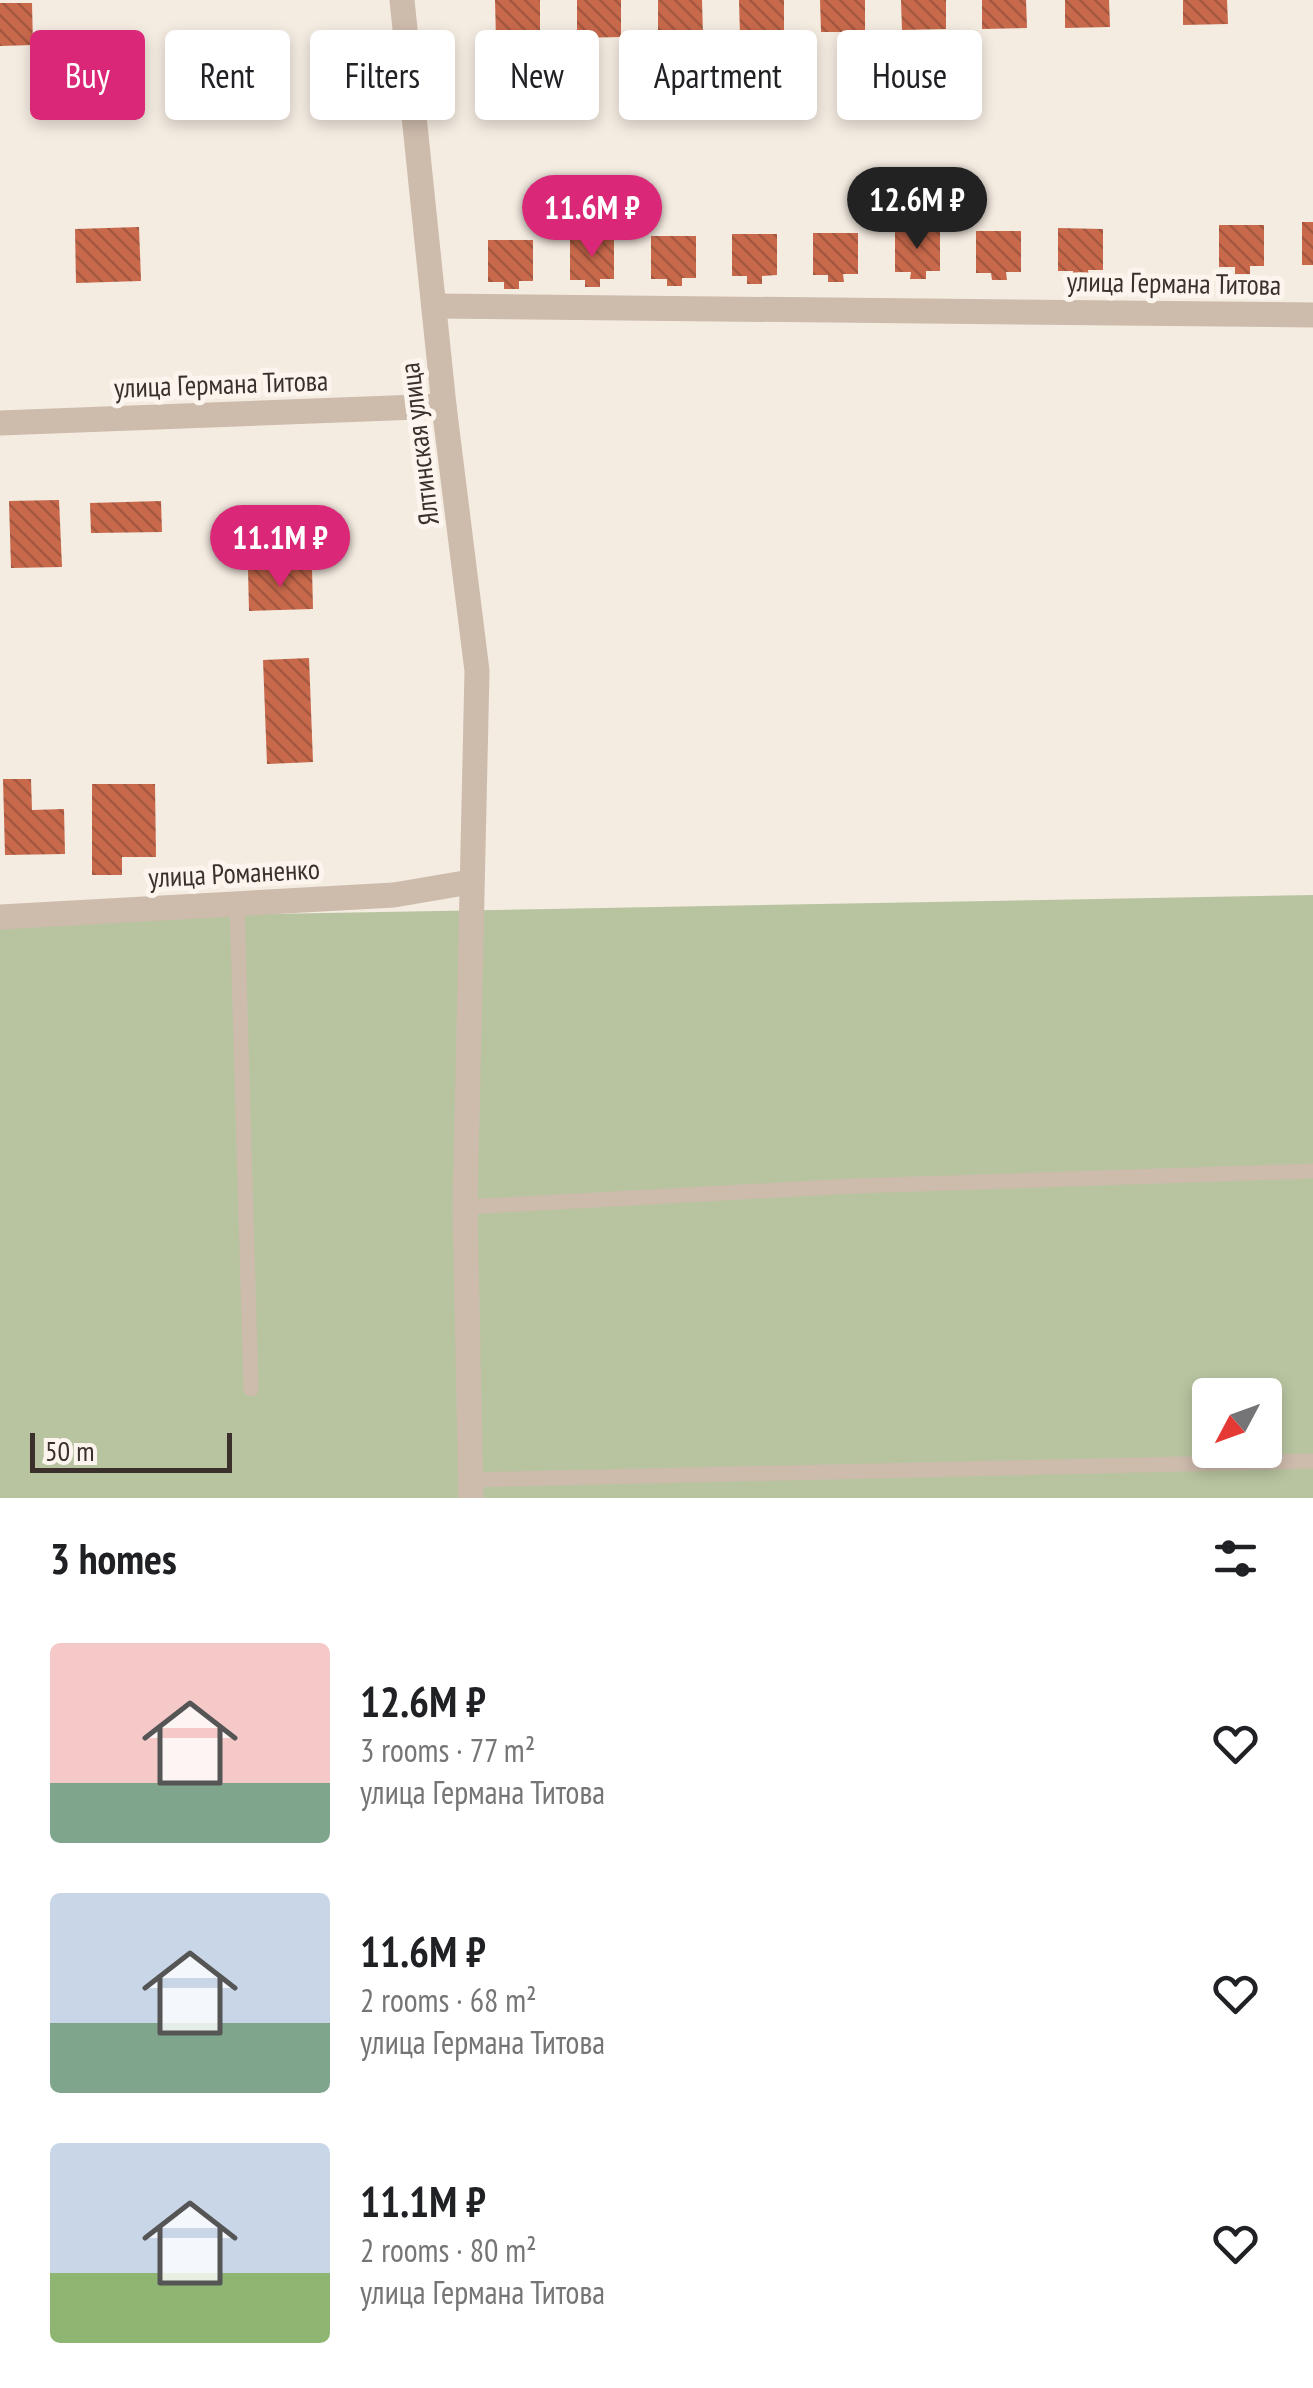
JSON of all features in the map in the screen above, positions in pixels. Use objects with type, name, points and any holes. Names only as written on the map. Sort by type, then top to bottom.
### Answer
[{"type":"street","name":"Ялтинская улица","points":[[402,0],[444,406],[477,671],[466,1207],[470,1489]]},
{"type":"street","name":"улица Германа Титова","points":[[434,306],[1313,314]]},
{"type":"street","name":"улица Германа Титова","points":[[0,423],[444,406]]},
{"type":"street","name":"улица Романенко","points":[[0,917],[394,895],[470,882]]},
{"type":"lane","points":[[237,902],[251,1389]]},
{"type":"lane","points":[[466,1207],[854,1186],[1313,1171]]},
{"type":"lane","points":[[470,1489],[1313,1461]]},
{"type":"green space","points":[[1313,895],[1313,1498],[0,1498],[0,919]]},
{"type":"building","points":[[495,0],[540,0],[540,30],[496,30]]},
{"type":"building","points":[[577,0],[621,0],[619,37],[599,38],[599,30],[577,30]]},
{"type":"building","points":[[658,0],[702,0],[703,30],[658,30]]},
{"type":"building","points":[[739,0],[784,0],[784,30],[740,30]]},
{"type":"building","points":[[820,0],[865,0],[865,30],[821,32]]},
{"type":"building","points":[[901,0],[946,0],[946,29],[902,30]]},
{"type":"building","points":[[982,0],[1026,0],[1027,28],[982,29]]},
{"type":"building","points":[[1065,0],[1109,0],[1110,27],[1065,28]]},
{"type":"building","points":[[1183,0],[1227,0],[1228,24],[1183,25]]},
{"type":"building","points":[[0,3],[32,3],[30,45],[0,46]]},
{"type":"building","points":[[1302,222],[1313,222],[1313,265],[1302,265]]},
{"type":"building","points":[[1219,225],[1264,225],[1264,266],[1250,266],[1250,274],[1235,274],[1235,267],[1219,267]]},
{"type":"building","points":[[139,227],[141,281],[76,283],[75,229]]},
{"type":"building","points":[[1058,228],[1103,229],[1103,270],[1088,270],[1089,278],[1074,278],[1073,271],[1058,271]]},
{"type":"building","points":[[895,229],[940,229],[940,271],[926,271],[926,279],[910,279],[911,272],[895,272]]},
{"type":"building","points":[[976,231],[1021,231],[1021,272],[1006,272],[1007,280],[992,280],[991,273],[976,273]]},
{"type":"building","points":[[813,233],[858,233],[858,274],[843,274],[844,282],[828,282],[828,275],[813,275]]},
{"type":"building","points":[[732,234],[777,234],[777,275],[762,276],[762,284],[747,284],[747,276],[732,276]]},
{"type":"building","points":[[651,236],[696,236],[696,278],[682,278],[682,286],[667,286],[667,279],[651,279]]},
{"type":"building","points":[[570,237],[614,238],[614,279],[600,279],[600,287],[585,287],[585,280],[570,280]]},
{"type":"building","points":[[488,240],[533,240],[533,281],[519,281],[519,289],[504,289],[504,282],[488,282]]},
{"type":"building","points":[[59,500],[62,567],[11,568],[9,501]]},
{"type":"building","points":[[161,501],[162,532],[91,533],[90,503]]},
{"type":"building","points":[[312,568],[313,609],[249,611],[248,570]]},
{"type":"building","points":[[309,658],[313,762],[267,764],[263,660]]},
{"type":"building","points":[[3,779],[31,779],[32,810],[64,809],[65,854],[5,855]]},
{"type":"building","points":[[92,784],[155,784],[156,857],[122,857],[122,875],[92,875]]}]
